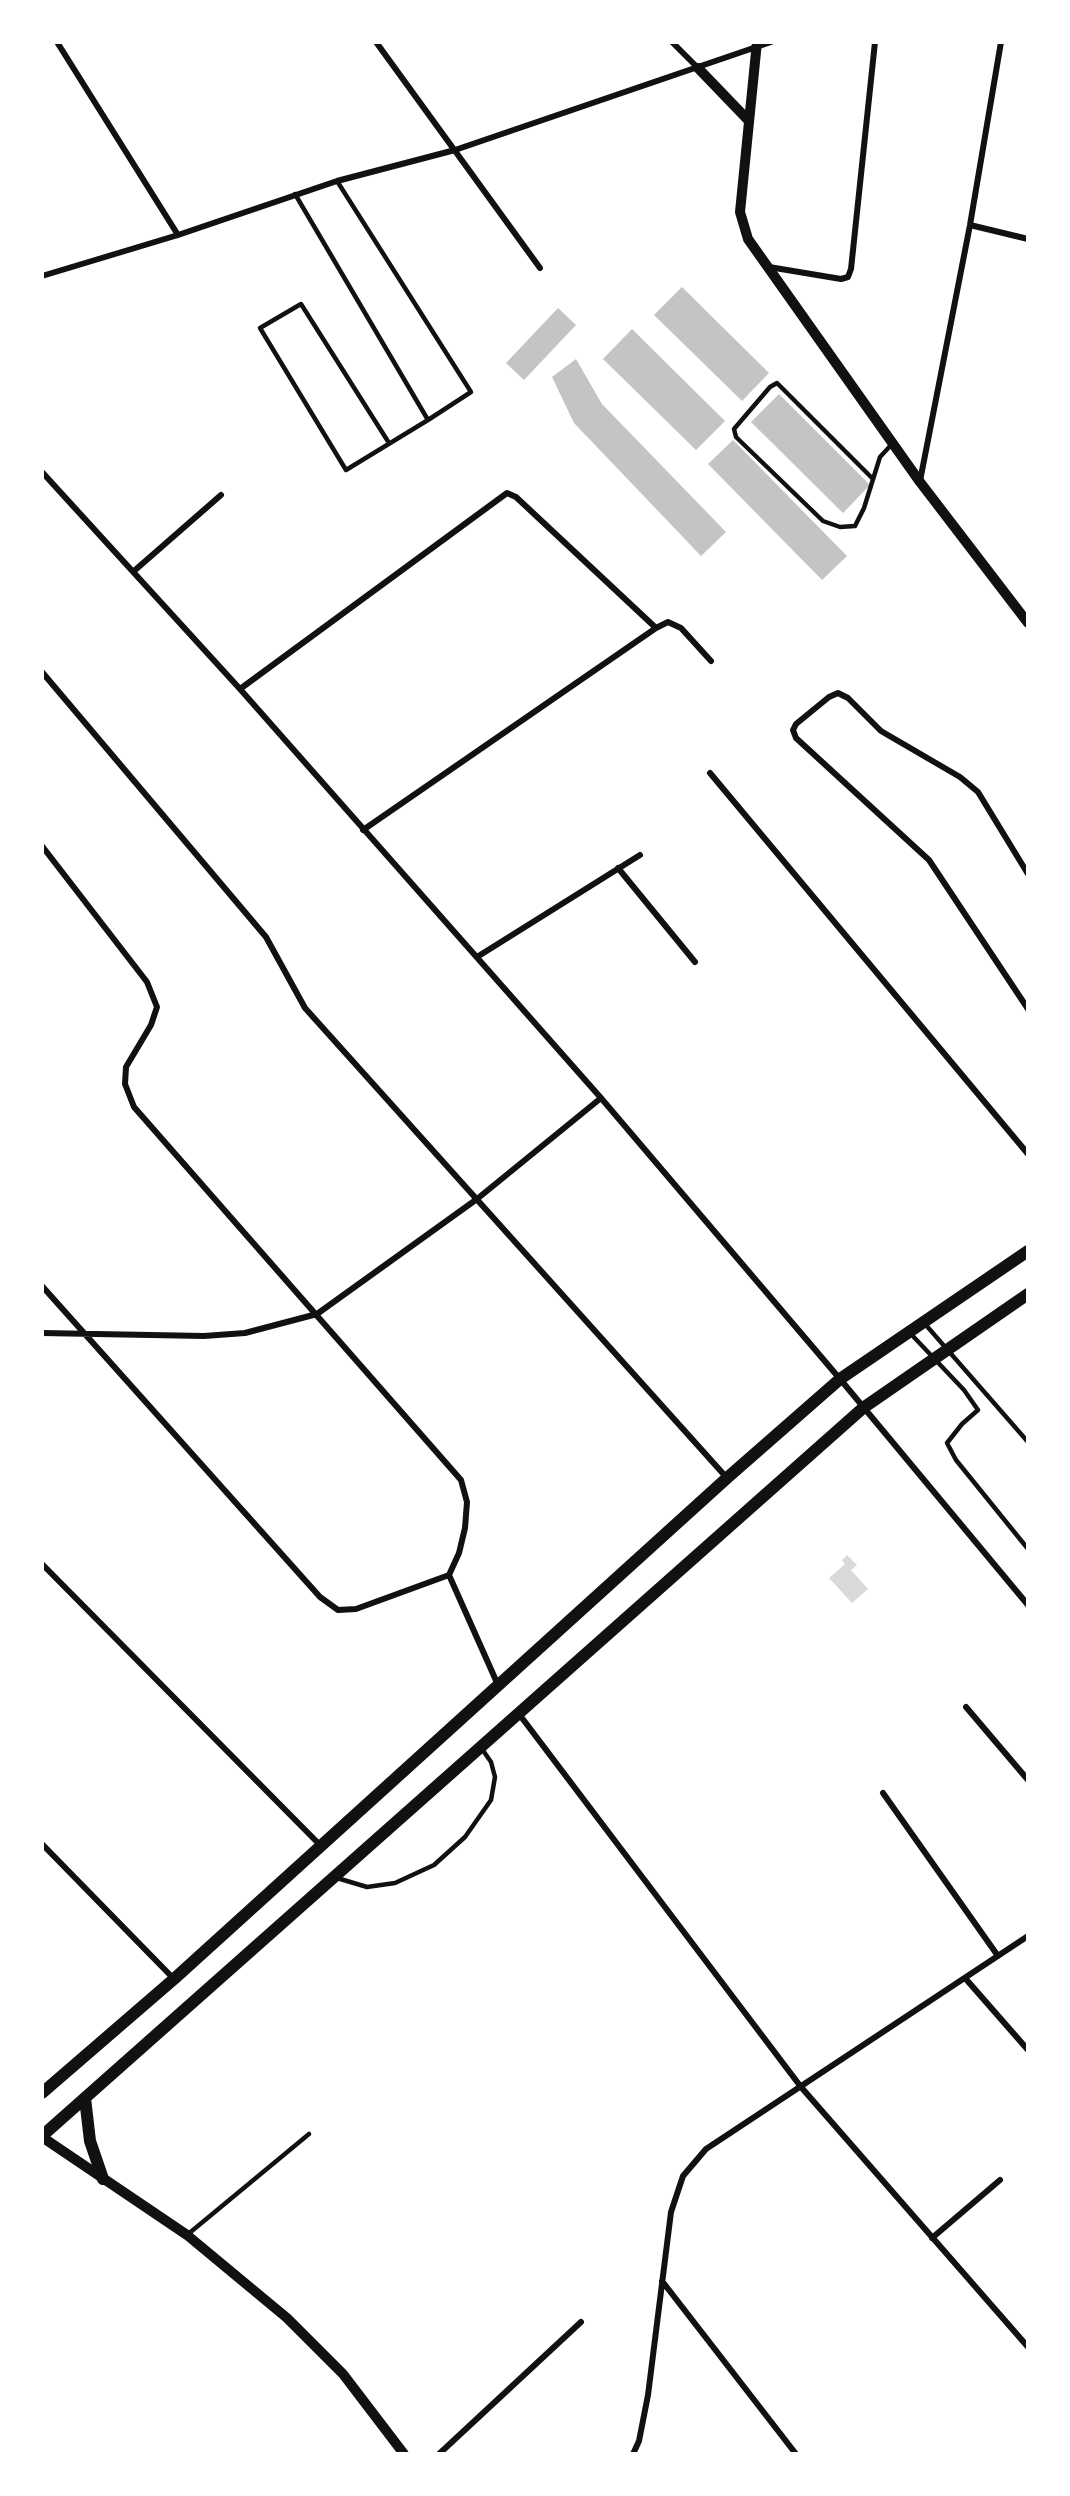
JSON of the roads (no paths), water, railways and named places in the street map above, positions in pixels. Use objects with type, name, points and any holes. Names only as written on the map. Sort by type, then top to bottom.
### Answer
[{"type":"main road","points":[[42,2093],[174,1979],[727,1478],[840,1379],[1028,1251]]},
{"type":"main road","points":[[42,2136],[863,1408],[1028,1294]]},
{"type":"main road","points":[[85,2098],[90,2141],[103,2179]]},
{"type":"street","points":[[57,42],[178,235]]},
{"type":"street","points":[[376,42],[540,268]]},
{"type":"street","points":[[672,42],[747,120]]},
{"type":"street","points":[[42,276],[178,235],[337,181],[455,150],[698,69],[756,44],[771,42]]},
{"type":"street","points":[[765,266],[841,279],[848,277],[851,269],[875,42]]},
{"type":"street","points":[[920,482],[970,225],[1001,42]]},
{"type":"street","points":[[756,44],[740,212],[748,239],[920,482],[1028,623]]},
{"type":"street","points":[[970,225],[1028,239]]},
{"type":"street","points":[[42,472],[45,481],[134,572],[240,689],[601,1098],[1028,1605]]},
{"type":"street","points":[[240,689],[507,493],[516,497],[656,628]]},
{"type":"street","points":[[134,572],[221,495]]},
{"type":"street","points":[[363,830],[656,628],[668,622],[681,628],[711,661]]},
{"type":"street","points":[[42,672],[266,938],[305,1008],[727,1478]]},
{"type":"street","points":[[1028,874],[978,792],[960,777],[881,731],[848,698],[838,693],[829,697],[796,724],[793,730],[796,738],[929,860],[1028,1009]]},
{"type":"street","points":[[710,773],[1028,1154]]},
{"type":"street","points":[[42,846],[147,982],[157,1007],[150,1025],[126,1067],[125,1084],[134,1107],[461,1480],[467,1502],[465,1528],[459,1554],[449,1575],[356,1609],[338,1611],[320,1598],[42,1286]]},
{"type":"street","points":[[477,957],[640,855]]},
{"type":"street","points":[[618,868],[695,962]]},
{"type":"street","points":[[42,1333],[204,1336],[245,1333],[317,1314],[477,1199],[601,1098]]},
{"type":"street","points":[[42,1564],[321,1846]]},
{"type":"street","points":[[449,1575],[498,1685]]},
{"type":"street","points":[[966,1707],[1028,1780]]},
{"type":"street","points":[[519,1714],[801,2087],[1028,2347]]},
{"type":"street","points":[[883,1793],[998,1956]]},
{"type":"street","points":[[42,1844],[174,1979]]},
{"type":"street","points":[[633,2454],[639,2441],[648,2395],[670,2212],[683,2176],[706,2149],[1028,1936]]},
{"type":"street","points":[[966,1978],[1028,2050]]},
{"type":"street","points":[[42,2136],[187,2235],[295,2326],[343,2374],[404,2454]]},
{"type":"street","points":[[932,2238],[1000,2180]]},
{"type":"street","points":[[662,2282],[796,2454]]},
{"type":"street","points":[[439,2454],[581,2322]]},
{"type":"lane","points":[[337,181],[471,392],[346,470],[260,328],[301,304],[389,443]]},
{"type":"lane","points":[[295,194],[428,420]]},
{"type":"lane","points":[[873,479],[777,383],[770,387],[734,429],[736,437],[823,521],[840,527],[855,526],[864,508],[880,457],[893,443]]},
{"type":"lane","points":[[924,1322],[1028,1442]]},
{"type":"lane","points":[[909,1332],[964,1390],[978,1410],[962,1424],[947,1443],[963,1469],[1028,1549]]},
{"type":"lane","points":[[335,1877],[367,1887],[395,1883],[434,1865],[465,1837],[491,1800],[495,1777],[491,1762],[481,1748]]},
{"type":"lane","points":[[187,2235],[309,2134]]}]
